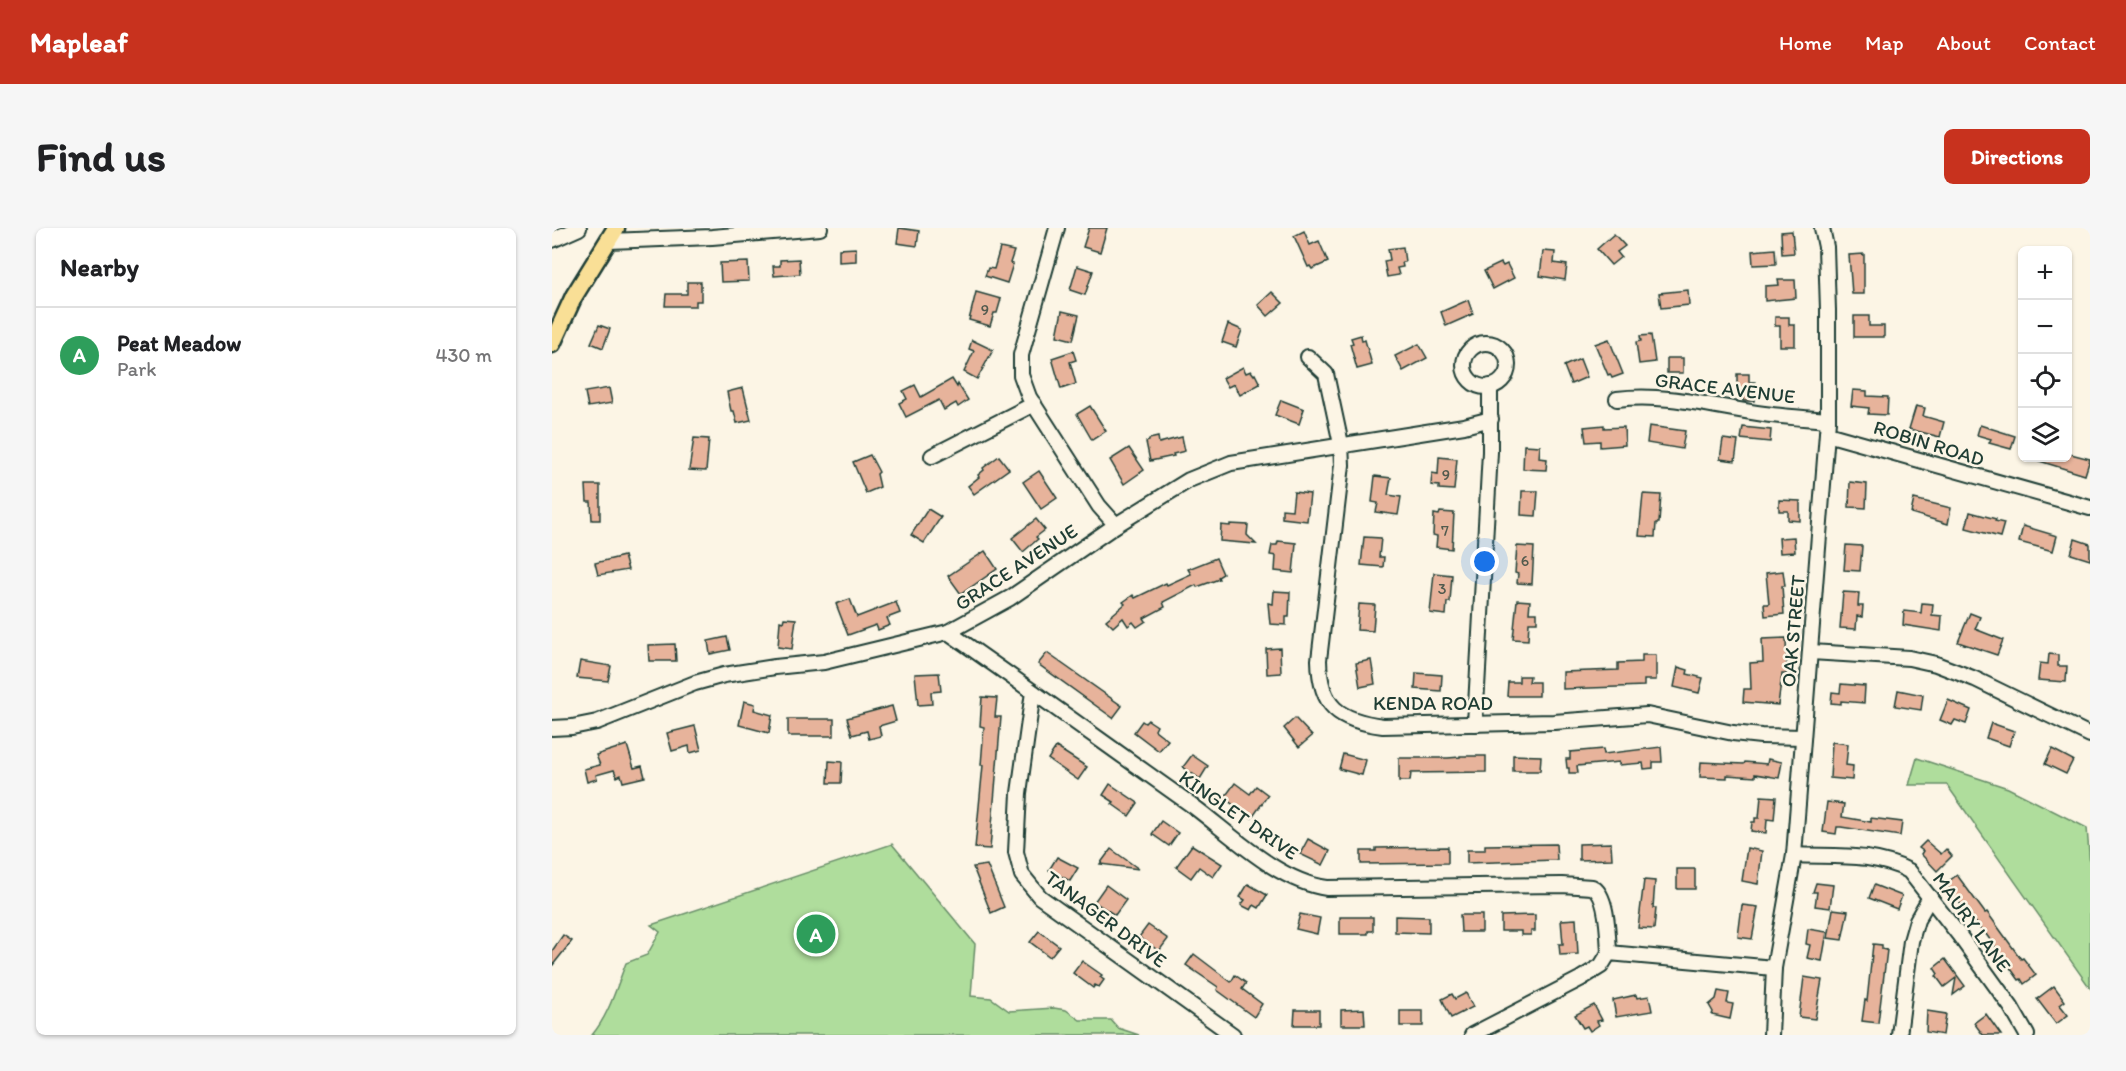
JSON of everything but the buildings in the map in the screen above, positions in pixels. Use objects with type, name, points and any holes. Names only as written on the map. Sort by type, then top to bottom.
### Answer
[{"type":"main road","points":[[552,345],[574,296],[612,234]]},
{"type":"street","points":[[552,240],[579,228]]},
{"type":"street","points":[[612,234],[712,237],[820,228]]},
{"type":"street","points":[[1057,228],[1021,355],[1021,375],[1034,404],[1099,506],[1116,525]]},
{"type":"street","name":"OAK STREET","points":[[1770,1035],[1774,968],[1794,855],[1828,420],[1829,328],[1826,248],[1822,228]]},
{"type":"street","points":[[1308,357],[1326,374],[1341,444]]},
{"type":"street","points":[[1475,724],[1491,419],[1490,386]]},
{"type":"street","name":"GRACE AVENUE","points":[[1617,399],[1646,396],[1677,399],[1765,414],[1828,420]]},
{"type":"street","points":[[932,456],[1034,404]]},
{"type":"street","name":"GRACE AVENUE","points":[[552,728],[597,722],[695,683],[724,675],[824,662],[948,632],[1010,598],[1116,525],[1189,480],[1231,463],[1464,426],[1491,419]]},
{"type":"street","name":"ROBIN ROAD","points":[[1827,434],[2090,508]]},
{"type":"street","name":"KENDA ROAD","points":[[1341,444],[1342,465],[1319,660],[1319,675],[1323,693],[1327,702],[1341,713],[1368,724],[1391,726],[1554,722],[1647,715],[1733,733],[1768,737],[1803,737]]},
{"type":"street","name":"KINGLET DRIVE","points":[[948,632],[1246,846],[1298,880],[1327,888],[1562,885],[1592,887],[1600,894],[1604,908],[1609,953]]},
{"type":"street","points":[[1811,652],[1908,658],[1936,664],[1975,679],[2090,735]]},
{"type":"street","name":"TANAGER DRIVE","points":[[1033,692],[1017,818],[1017,860],[1022,875],[1040,897],[1233,1035]]},
{"type":"street","name":"MAURY LANE","points":[[1794,855],[1863,857],[1887,861],[1909,871],[2011,1007],[2027,1035]]},
{"type":"street","points":[[1899,1035],[1911,941],[1917,920],[1930,897]]},
{"type":"street","points":[[1472,1035],[1580,979],[1601,966],[1609,953],[1774,968]]},
{"type":"green space","points":[[1917,758],[2008,788],[2087,828],[2090,866],[2090,988],[1947,785],[1909,785]]},
{"type":"green space","points":[[892,844],[975,944],[971,996],[991,998],[1009,1011],[1054,1008],[1066,1010],[1080,1020],[1111,1020],[1118,1028],[1139,1035],[592,1035],[608,1010],[626,963],[647,955],[660,932],[651,925]]},
{"type":"place","name":"Peat Meadow","points":[[816,934]]}]
